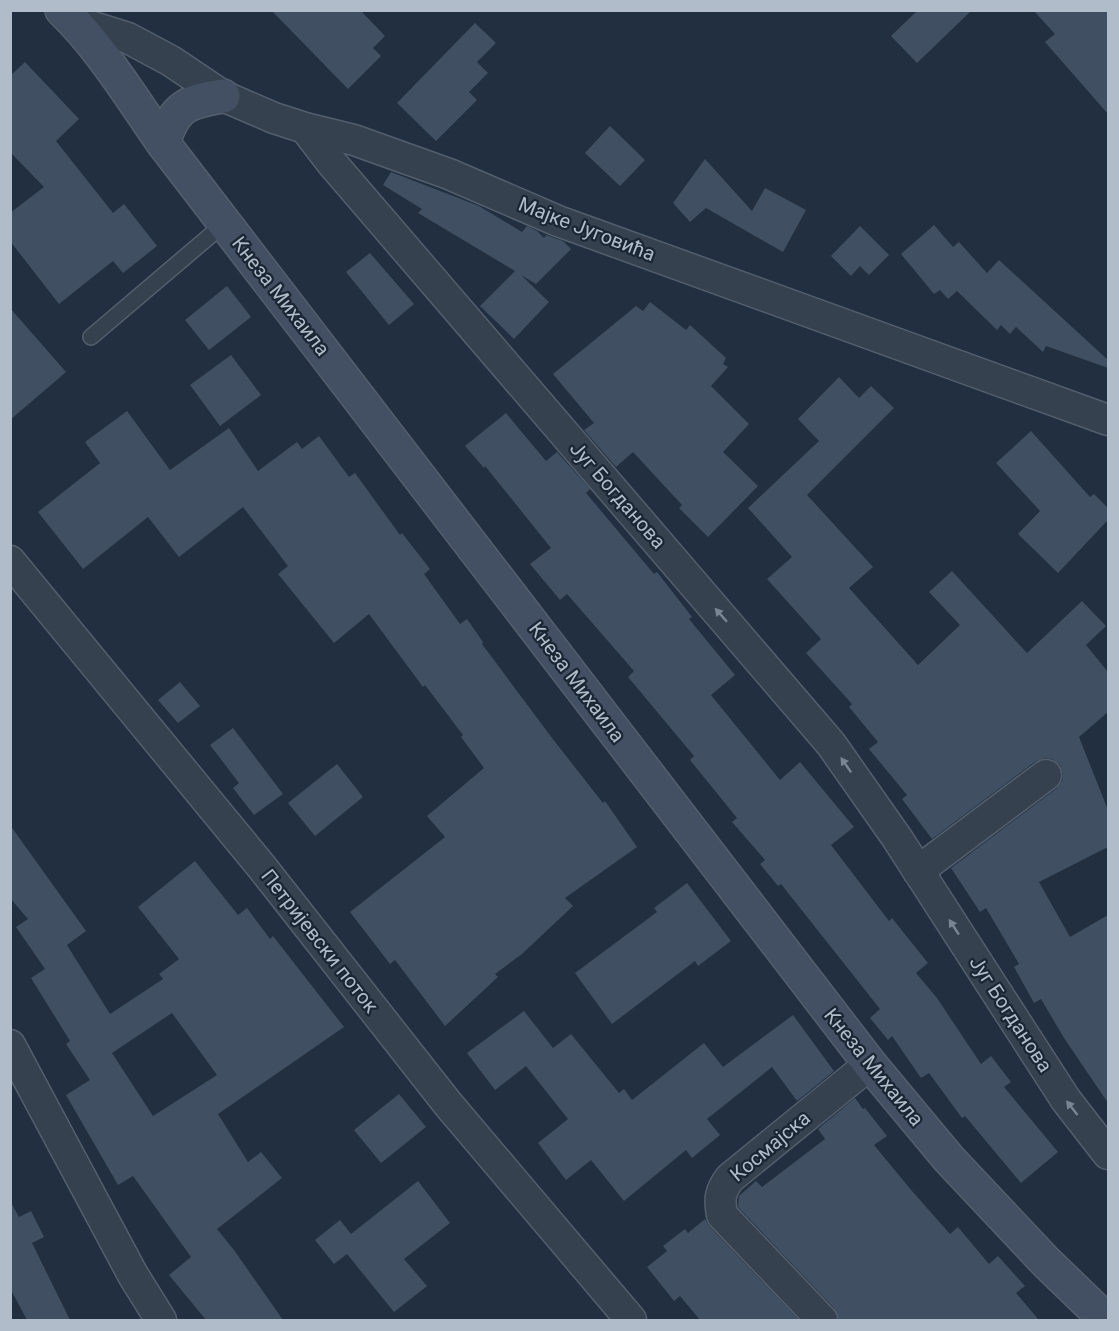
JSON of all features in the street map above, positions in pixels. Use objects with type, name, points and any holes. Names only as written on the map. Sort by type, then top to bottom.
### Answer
[{"type":"main road","name":"Кнеза Михаила","points":[[68,14],[163,143],[870,1064],[949,1159],[1046,1262],[1106,1320]]},
{"type":"main road","points":[[163,143],[169,123],[179,111],[196,100],[223,96]]},
{"type":"street","name":"Мајке Југовића","points":[[68,14],[128,38],[171,62],[223,96],[305,128],[354,140],[449,174],[558,221],[1108,420]]},
{"type":"street","name":"Југ Богданова","points":[[305,128],[331,162],[831,744],[918,871],[1066,1100],[1108,1154]]},
{"type":"street","name":"Петријевски поток","points":[[10,561],[261,866],[448,1104],[631,1320]]},
{"type":"street","points":[[918,871],[1046,775]]},
{"type":"street","points":[[10,1045],[133,1275],[161,1320]]},
{"type":"street","name":"Космајска","points":[[822,1320],[722,1215],[719,1198],[730,1178],[870,1064]]},
{"type":"lane","points":[[91,337],[225,223]]},
{"type":"building","points":[[271,10],[360,10],[385,36],[373,48],[381,56],[348,89]]},
{"type":"building","points":[[918,10],[972,10],[917,63],[891,36]]},
{"type":"building","points":[[1033,10],[1108,10],[1108,114],[1045,42],[1055,34]]},
{"type":"building","points":[[475,23],[496,43],[477,62],[488,73],[469,92],[477,100],[436,141],[397,103]]},
{"type":"building","points":[[25,62],[79,119],[56,141],[113,213],[124,204],[157,246],[123,273],[113,261],[59,304],[10,241],[10,213],[44,187],[10,152],[10,76]]},
{"type":"building","points":[[610,126],[645,160],[620,186],[585,153]]},
{"type":"building","points":[[705,159],[752,211],[765,188],[806,210],[783,252],[706,208],[690,222],[673,203]]},
{"type":"building","points":[[391,172],[479,206],[522,232],[527,226],[544,238],[546,235],[563,241],[571,249],[536,284],[521,275],[549,302],[514,339],[480,306],[515,271],[418,213],[422,209],[383,185]]},
{"type":"building","points":[[934,225],[953,247],[959,242],[987,273],[999,260],[1108,360],[1108,368],[1046,346],[1043,352],[1016,327],[1010,334],[1001,325],[997,330],[957,291],[948,299],[940,290],[934,294],[901,254]]},
{"type":"building","points":[[860,226],[889,255],[869,275],[860,266],[851,276],[831,256]]},
{"type":"building","points":[[370,253],[414,304],[389,325],[346,272]]},
{"type":"building","points":[[227,286],[251,317],[209,350],[185,320]]},
{"type":"building","points":[[650,302],[686,330],[690,325],[726,358],[723,364],[728,367],[711,386],[749,424],[723,452],[758,486],[708,537],[679,508],[682,505],[633,452],[616,467],[584,430],[594,423],[553,374],[636,306],[643,311]]},
{"type":"building","points":[[10,308],[66,372],[10,420]]},
{"type":"building","points":[[231,355],[261,395],[220,426],[190,385]]},
{"type":"building","points":[[839,377],[859,398],[871,386],[894,408],[807,495],[873,567],[849,588],[918,665],[960,625],[929,592],[952,571],[1027,653],[1082,601],[1106,626],[1086,645],[1108,672],[1108,712],[1079,737],[1108,810],[1108,847],[1039,882],[1070,937],[1108,915],[1108,1103],[1041,999],[1034,1003],[1014,967],[1019,964],[986,908],[980,912],[951,868],[1056,789],[1062,781],[1063,774],[1060,765],[1052,759],[1045,758],[1036,761],[932,839],[902,799],[907,795],[869,749],[878,742],[849,707],[852,704],[806,653],[821,639],[767,579],[792,557],[748,508],[819,441],[798,419]]},
{"type":"building","points":[[127,411],[170,470],[229,428],[258,471],[297,442],[302,449],[319,436],[349,477],[355,473],[400,535],[402,533],[430,569],[424,574],[460,624],[467,619],[483,642],[482,644],[552,738],[603,803],[605,801],[637,847],[565,898],[573,906],[522,954],[495,974],[498,977],[445,1026],[395,960],[390,964],[350,912],[445,837],[427,816],[484,768],[461,737],[463,735],[425,685],[423,687],[369,614],[334,643],[278,574],[288,566],[243,507],[179,557],[148,517],[83,569],[38,512],[100,463],[85,442]]},
{"type":"building","points":[[506,413],[546,461],[557,452],[590,489],[586,493],[654,574],[657,572],[692,617],[689,619],[735,675],[711,695],[780,780],[800,762],[854,827],[831,845],[889,921],[892,918],[928,963],[916,973],[937,998],[981,1064],[991,1056],[1011,1082],[1004,1087],[1058,1152],[1021,1183],[965,1116],[962,1118],[929,1073],[921,1078],[892,1036],[888,1040],[870,1018],[880,1009],[781,884],[778,886],[760,864],[765,860],[732,822],[737,818],[690,760],[694,756],[628,677],[634,671],[567,594],[560,600],[530,564],[551,548],[485,466],[484,468],[465,446]]},
{"type":"building","points":[[1031,431],[1090,497],[1094,494],[1108,508],[1108,520],[1058,573],[1018,534],[1040,511],[996,463]]},
{"type":"building","points":[[180,682],[200,706],[178,723],[158,700]]},
{"type":"building","points":[[233,728],[283,794],[254,815],[233,788],[239,783],[210,745]]},
{"type":"building","points":[[337,764],[363,797],[315,836],[288,803]]},
{"type":"building","points":[[10,825],[86,931],[67,945],[110,1014],[163,979],[159,974],[179,959],[138,907],[195,861],[238,915],[247,908],[270,939],[273,936],[344,1027],[218,1114],[248,1162],[261,1152],[282,1178],[217,1229],[283,1320],[206,1320],[169,1275],[191,1257],[133,1176],[118,1185],[66,1095],[90,1080],[66,1044],[70,1041],[31,978],[45,969],[16,927],[28,919],[10,898]],"holes":[[[172,1013],[217,1075],[153,1116],[112,1053]]]},
{"type":"building","points":[[687,883],[731,941],[698,966],[695,961],[612,1024],[575,973],[657,912],[654,908]]},
{"type":"building","points":[[524,1011],[553,1048],[571,1034],[619,1093],[624,1089],[632,1100],[704,1043],[723,1067],[793,1015],[834,1071],[797,1101],[772,1067],[707,1119],[720,1135],[692,1158],[686,1150],[624,1201],[591,1160],[566,1180],[538,1143],[568,1119],[526,1066],[495,1090],[467,1053]]},
{"type":"building","points":[[399,1094],[426,1127],[381,1163],[354,1130]]},
{"type":"building","points":[[855,1098],[887,1136],[874,1145],[912,1191],[950,1234],[958,1227],[989,1264],[998,1256],[1025,1286],[1016,1293],[1039,1320],[839,1320],[834,1308],[738,1207],[739,1196],[756,1181],[762,1187],[825,1139],[818,1129]]},
{"type":"building","points":[[418,1181],[450,1223],[404,1259],[427,1286],[394,1312],[347,1254],[334,1264],[315,1240],[340,1220],[351,1234]]},
{"type":"building","points":[[10,1201],[19,1217],[31,1211],[44,1237],[32,1243],[70,1320],[27,1320],[10,1288]]},
{"type":"building","points":[[705,1219],[799,1320],[700,1320],[680,1296],[674,1301],[647,1267],[667,1251],[663,1246],[685,1229],[688,1233]]}]
